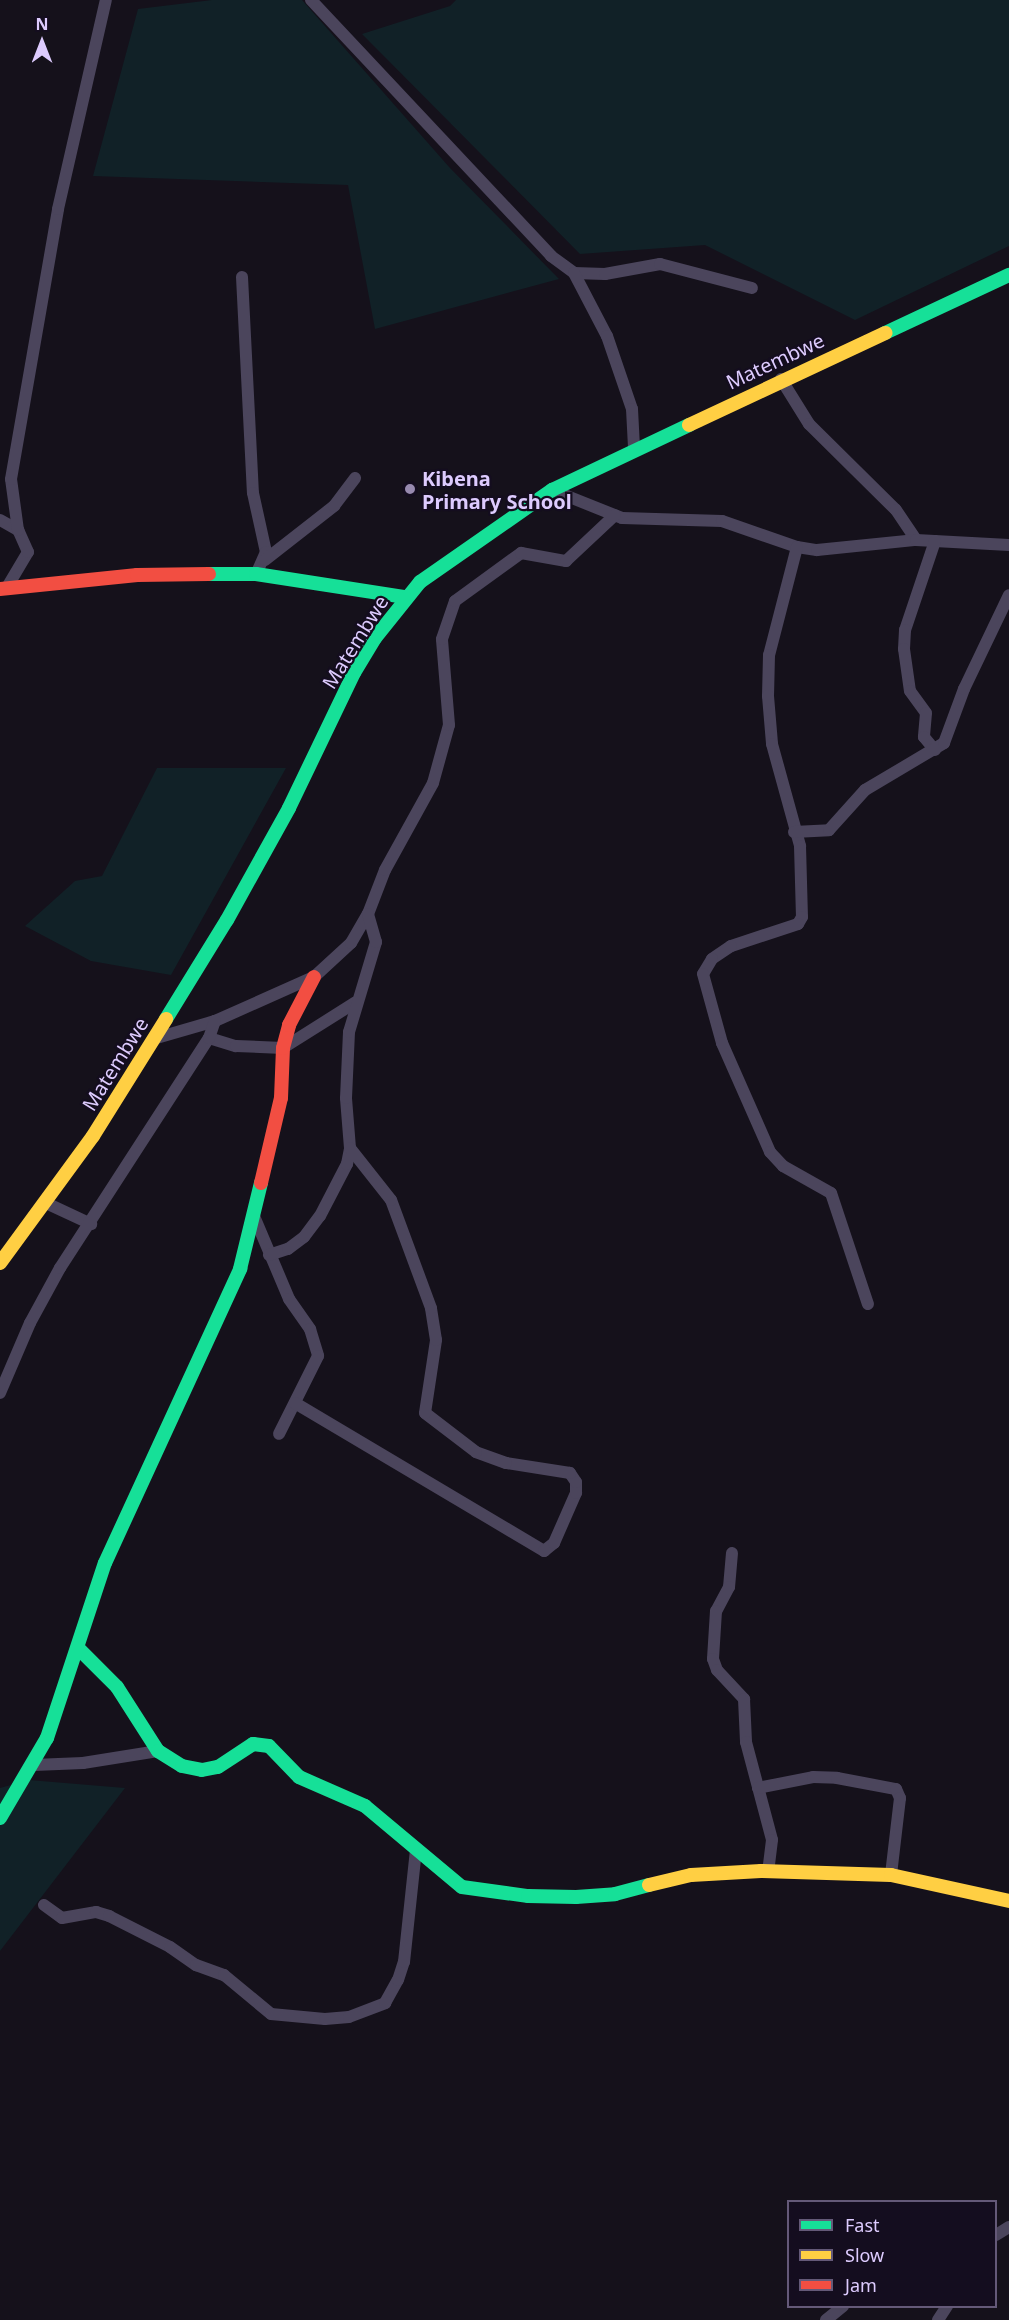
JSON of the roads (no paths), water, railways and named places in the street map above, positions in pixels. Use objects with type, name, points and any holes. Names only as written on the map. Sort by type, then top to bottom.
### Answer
[{"type":"street","points":[[3,589],[28,552],[18,530],[11,479],[55,244],[58,209],[106,0]]},
{"type":"street","points":[[311,0],[551,256],[574,273],[607,336],[632,409],[634,448]]},
{"type":"street","points":[[574,273],[605,274],[660,264],[752,288]]},
{"type":"street","name":"Matembwe","points":[[0,1263],[46,1203],[227,920],[284,818],[354,673],[405,597],[439,567],[552,490],[634,448],[1009,275]]},
{"type":"street","points":[[242,277],[252,481],[265,560]]},
{"type":"street","points":[[781,379],[809,423],[896,510],[916,540]]},
{"type":"street","points":[[256,573],[265,560],[334,506],[355,478]]},
{"type":"street","points":[[552,490],[615,515],[722,521],[797,547],[827,551],[916,540],[1009,545]]},
{"type":"street","points":[[153,1039],[215,1021],[314,977],[351,943],[368,914],[385,870],[433,783],[446,741],[449,725],[442,639],[454,601],[520,553],[566,561],[615,515]]},
{"type":"street","points":[[0,520],[18,530]]},
{"type":"street","points":[[935,541],[907,622],[904,649],[910,691],[926,713],[924,737],[935,750]]},
{"type":"street","points":[[797,547],[769,655],[768,696],[772,744],[801,854],[801,922],[731,946],[705,967],[704,987],[722,1043],[770,1152],[783,1166],[831,1193],[868,1304]]},
{"type":"street","points":[[3,589],[137,575],[256,573],[405,597]]},
{"type":"street","points":[[794,832],[829,830],[865,790],[935,750],[948,738],[964,689],[1009,595]]},
{"type":"street","points":[[269,1255],[288,1249],[304,1237],[338,1184],[350,1148],[346,1066],[356,1002],[376,942],[368,914]]},
{"type":"street","points":[[0,1818],[34,1765],[47,1738],[105,1563],[240,1269],[281,1098],[283,1048],[289,1025],[314,977]]},
{"type":"street","points":[[209,1038],[236,1046],[283,1048],[356,1002]]},
{"type":"street","points":[[0,1393],[30,1323],[209,1038],[215,1021]]},
{"type":"street","points":[[295,1402],[544,1551],[554,1543],[576,1493],[576,1482],[570,1473],[506,1463],[476,1452],[425,1413],[436,1340],[431,1308],[391,1200],[350,1148]]},
{"type":"street","points":[[46,1203],[91,1224]]},
{"type":"street","points":[[254,1216],[289,1299],[316,1344],[316,1365],[279,1434]]},
{"type":"street","points":[[732,1553],[729,1587],[716,1611],[713,1659],[725,1679],[742,1693],[746,1742],[772,1840],[768,1871]]},
{"type":"street","points":[[78,1648],[117,1687],[158,1751],[182,1766],[202,1770],[218,1767],[253,1744],[269,1746],[299,1776],[365,1806],[447,1878],[462,1887],[528,1896],[615,1894],[691,1875],[768,1871],[891,1875],[1009,1901]]},
{"type":"street","points":[[34,1765],[83,1763],[158,1751]]},
{"type":"street","points":[[759,1788],[825,1777],[896,1789],[900,1798],[891,1875]]},
{"type":"street","points":[[44,1905],[62,1918],[96,1912],[109,1916],[170,1947],[196,1965],[224,1975],[271,2014],[326,2019],[349,2017],[385,2003],[398,1980],[404,1962],[416,1850]]},
{"type":"place","name":"Kibena Primary School","points":[[410,489]]}]
